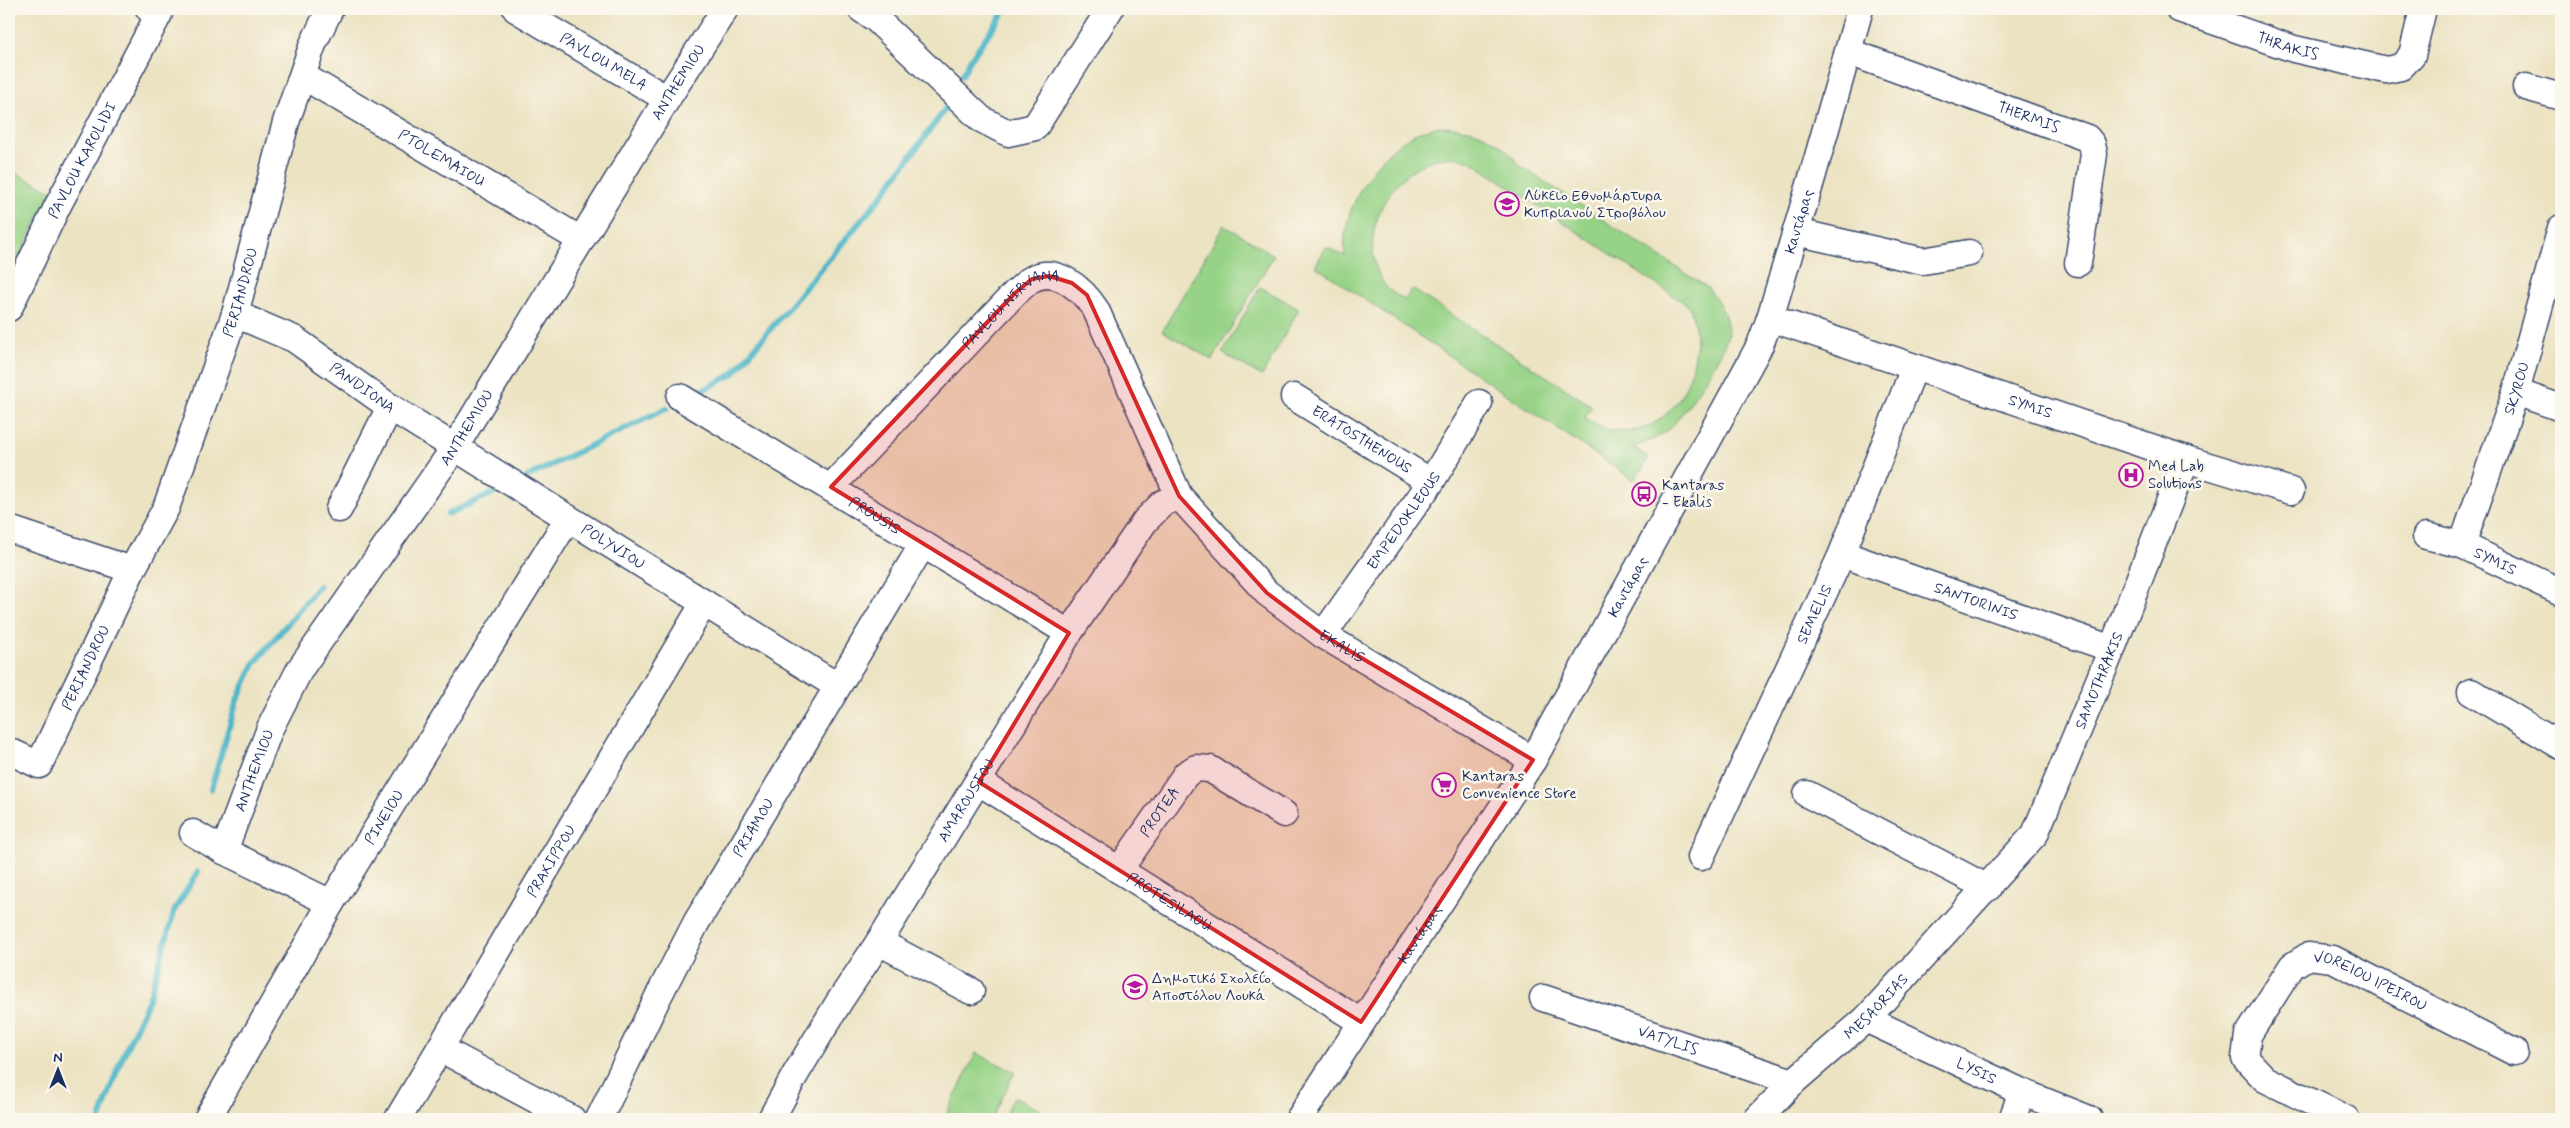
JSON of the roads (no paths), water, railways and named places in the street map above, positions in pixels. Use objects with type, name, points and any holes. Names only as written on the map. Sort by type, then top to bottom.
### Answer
[{"type":"street","name":"PERIANDROU","points":[[9,751],[39,765],[132,570],[166,508],[235,314],[286,122],[313,44],[330,9]]},
{"type":"street","name":"PAVLOU MELA","points":[[516,9],[667,99]]},
{"type":"street","name":"ANTHEMIOU","points":[[224,851],[270,728],[300,669],[455,447],[580,240],[725,9]]},
{"type":"street","points":[[861,9],[876,19],[981,119],[1008,133],[1035,128],[1110,9]]},
{"type":"street","name":"Καντάρας","points":[[1299,1119],[1533,760],[1760,345],[1796,232],[1860,9]]},
{"type":"street","name":"THRAKIS","points":[[2179,9],[2229,18],[2294,49],[2386,70],[2401,67],[2412,54],[2423,9]]},
{"type":"street","name":"PAVLOU KAROLIDI","points":[[9,308],[154,11]]},
{"type":"street","name":"THERMIS","points":[[1849,52],[2087,138],[2092,144],[2094,154],[2078,263]]},
{"type":"street","name":"PTOLEMAIOU","points":[[303,76],[580,240]]},
{"type":"street","points":[[2526,87],[2561,97]]},
{"type":"street","name":"SKYROU","points":[[2462,545],[2516,392],[2561,228]]},
{"type":"street","points":[[1796,232],[1923,261],[1969,253]]},
{"type":"street","name":"PAVLOU NIRVANA","points":[[831,487],[1015,293],[1032,279],[1049,276],[1072,283],[1087,295],[1096,310],[1179,496]]},
{"type":"street","name":"PANDIONA","points":[[235,314],[294,339],[390,408],[340,509]]},
{"type":"street","name":"SYMIS","points":[[1770,318],[2186,459],[2291,491]]},
{"type":"street","name":"SEMELIS","points":[[1701,857],[1842,554],[1914,368]]},
{"type":"street","points":[[2516,392],[2561,408]]},
{"type":"street","name":"ERATOSTHENOUS","points":[[1294,397],[1431,482]]},
{"type":"street","name":"PROUSIS","points":[[680,398],[831,487],[1069,633]]},
{"type":"street","name":"EMPEDOKLEOUS","points":[[1323,635],[1431,482],[1479,404]]},
{"type":"street","name":"POLYVIOU","points":[[390,408],[455,447],[567,520],[704,602],[837,686]]},
{"type":"street","name":"SAMOTHRAKIS","points":[[1988,888],[2035,834],[2112,649],[2186,459]]},
{"type":"street","name":"EKALIS","points":[[1179,496],[1267,593],[1323,635],[1533,760]]},
{"type":"street","name":"AMAROUSIOU","points":[[771,1119],[810,1051],[979,782],[1069,633],[1145,521],[1164,504],[1179,496]]},
{"type":"street","name":"PINEIOU","points":[[206,1119],[331,903],[567,520]]},
{"type":"street","points":[[9,529],[132,570]]},
{"type":"street","name":"SYMIS","points":[[2426,536],[2462,545],[2561,592]]},
{"type":"street","name":"PRIAMOU","points":[[599,1119],[696,923],[923,544]]},
{"type":"street","name":"SANTORINIS","points":[[1842,554],[2112,649]]},
{"type":"street","name":"PRAXIPPOU","points":[[398,1119],[704,602]]},
{"type":"street","points":[[2471,692],[2561,746]]},
{"type":"street","name":"PROTEA","points":[[1120,870],[1186,774],[1196,768],[1210,769],[1284,814]]},
{"type":"street","name":"PROTESILAOU","points":[[979,782],[1361,1022]]},
{"type":"street","points":[[1807,794],[1988,888]]},
{"type":"street","points":[[193,833],[224,851],[331,903]]},
{"type":"street","name":"MESAORIAS","points":[[1757,1119],[1793,1082],[1866,1019],[1988,888]]},
{"type":"street","points":[[879,942],[971,991]]},
{"type":"street","name":"VOREIOU IPEIROU","points":[[2346,1119],[2265,1079],[2245,1058],[2248,1035],[2292,966],[2308,956],[2333,959],[2514,1052]]},
{"type":"street","name":"VATYLIS","points":[[1543,998],[1793,1082]]},
{"type":"street","name":"LYSIS","points":[[1866,1019],[2022,1092],[2089,1119]]},
{"type":"street","points":[[441,1049],[572,1119]]},
{"type":"street","points":[[2012,1119],[2022,1092]]},
{"type":"waterway","points":[[962,76],[970,60],[1006,9]]},
{"type":"waterway","points":[[701,391],[733,374],[880,198],[949,104]]},
{"type":"waterway","points":[[527,477],[667,408]]},
{"type":"waterway","points":[[448,514],[502,489]]},
{"type":"waterway","points":[[211,789],[237,700],[254,664],[319,586]]},
{"type":"waterway","points":[[100,1119],[119,1065],[149,999],[175,909],[198,872]]},
{"type":"place","name":"Λύκειο Εθνομάρτυρα Κυπριανού Στροβόλου","points":[[1507,204]]},
{"type":"place","name":"Med Lab Solutions","points":[[2131,475]]},
{"type":"place","name":"Kantaras - Ekalis","points":[[1644,494]]},
{"type":"place","name":"Kantaras Convenience Store","points":[[1444,785]]},
{"type":"place","name":"Δημοτικό Σχολείο Αποστόλου Λουκά","points":[[1135,987]]}]
